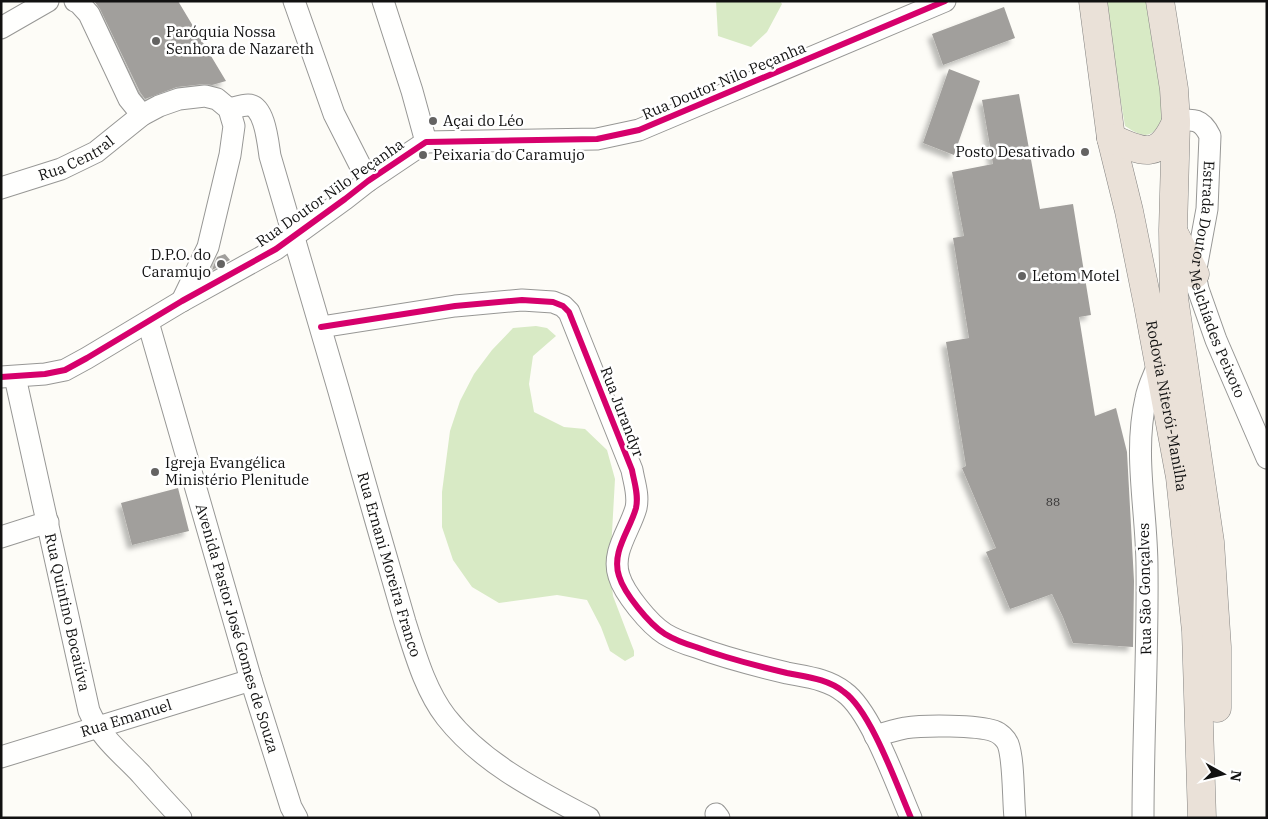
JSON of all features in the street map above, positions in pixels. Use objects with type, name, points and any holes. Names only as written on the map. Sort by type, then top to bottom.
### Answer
[{"type":"highway","name":"Rodovia Niterói-Manilha","points":[[1160,1],[1174,88],[1176,122],[1173,230],[1174,298],[1210,542],[1217,647],[1218,818]]},
{"type":"highway","name":"Rodovia Niterói-Manilha","points":[[1088,7],[1112,138],[1129,211],[1180,477],[1196,631],[1202,818]]},
{"type":"highway","points":[[1112,138],[1130,147],[1144,151],[1162,146],[1176,122]]},
{"type":"highway","points":[[1173,230],[1195,274]]},
{"type":"street","points":[[1,28],[48,1]]},
{"type":"street","points":[[294,1],[334,114],[368,181]]},
{"type":"street","points":[[383,1],[426,142]]},
{"type":"street","name":"Rua Doutor Nilo Peçanha","points":[[8,377],[65,370],[276,249],[368,181],[426,142],[597,139],[639,130],[944,1]]},
{"type":"street","points":[[82,8],[129,99],[142,115]]},
{"type":"street","name":"Rua Central","points":[[1,188],[61,169],[96,152],[142,115],[159,106],[179,99],[205,96],[217,99],[229,110]]},
{"type":"street","name":"Rua Ernani Moreira Franco","points":[[229,110],[249,104],[255,107],[261,114],[270,156],[321,327],[388,566],[413,647],[430,690],[444,715],[467,742],[555,801],[589,818]]},
{"type":"street","points":[[182,302],[208,247],[217,213],[230,155],[234,126],[229,110]]},
{"type":"street","name":"Estrada Doutor Melchíades Peixoto","points":[[1176,122],[1188,119],[1198,121],[1206,127],[1210,136],[1207,209],[1195,274],[1198,289],[1216,340],[1267,458]]},
{"type":"street","name":"Rua Jurandyr","points":[[321,327],[456,306],[522,300],[553,302],[563,306],[569,312],[632,470],[636,492],[636,506],[629,528],[618,551],[616,563],[619,577],[633,602],[664,634],[680,642],[746,663],[819,679],[845,692],[861,710],[875,736],[912,818]]},
{"type":"street","name":"Avenida Pastor José Gomes de Souza","points":[[148,322],[251,680],[291,807],[297,818]]},
{"type":"street","name":"Rua São Gonçalves","points":[[1143,818],[1143,745],[1147,660],[1147,565],[1141,478],[1141,429],[1146,396],[1159,362]]},
{"type":"street","name":"Rua Quintino Bocaiúva","points":[[8,377],[48,522],[89,711],[96,727],[180,818]]},
{"type":"street","points":[[1,537],[48,522]]},
{"type":"street","name":"Rua Emanuel","points":[[1,757],[251,680]]},
{"type":"street","points":[[875,736],[904,728],[923,726],[976,728],[995,732],[1002,736],[1008,743],[1011,756],[1015,818]]},
{"type":"green space","points":[[716,1],[780,1],[782,4],[767,32],[751,47],[718,36]]},
{"type":"green space","points":[[1104,1],[1148,1],[1165,111],[1158,126],[1150,134],[1140,134],[1125,126]]},
{"type":"green space","points":[[536,326],[547,328],[556,336],[533,356],[529,384],[534,412],[564,427],[585,429],[607,450],[615,479],[610,568],[613,596],[634,651],[634,656],[625,661],[610,651],[601,627],[587,600],[557,595],[499,603],[472,587],[453,560],[442,527],[442,492],[450,431],[460,401],[474,374],[492,350],[513,328]]},
{"type":"building","name":"Paróquia Nossa Senhora de Nazareth","points":[[94,1],[178,1],[226,81],[212,85],[177,87],[145,99],[100,9]]},
{"type":"building","points":[[1004,7],[1015,38],[943,65],[932,34]]},
{"type":"building","points":[[949,69],[980,81],[954,155],[923,143]]},
{"type":"building","points":[[1019,94],[1040,209],[1073,204],[1091,315],[1079,317],[1095,416],[1116,408],[1127,452],[1134,581],[1133,647],[1073,643],[1052,594],[1010,609],[986,552],[996,548],[962,468],[966,466],[946,342],[969,338],[953,238],[964,236],[952,172],[993,164],[982,100]]},
{"type":"building","points":[[225,254],[230,260],[212,270],[217,257]]},
{"type":"building","points":[[178,488],[189,531],[132,545],[121,503]]},
{"type":"cycle path","points":[[1,377],[45,374],[65,370],[87,358],[182,301],[276,249],[368,181],[426,142],[597,139],[639,130],[945,1]]},
{"type":"cycle path","points":[[321,327],[455,306],[522,300],[553,302],[563,306],[569,312],[632,470],[637,503],[617,558],[619,576],[626,591],[645,616],[665,634],[677,640],[742,661],[824,681],[844,692],[864,715],[891,769],[911,818]]},
{"type":"place","name":"Paróquia Nossa Senhora de Nazareth","points":[[156,41]]},
{"type":"place","name":"Açai do Léo","points":[[433,121]]},
{"type":"place","name":"Posto Desativado","points":[[1085,152]]},
{"type":"place","name":"Peixaria do Caramujo","points":[[423,155]]},
{"type":"place","name":"D.P.O. do Caramujo","points":[[221,264]]},
{"type":"place","name":"Letom Motel","points":[[1022,276]]},
{"type":"place","name":"Igreja Evangélica Ministério Plenitude","points":[[155,472]]}]
